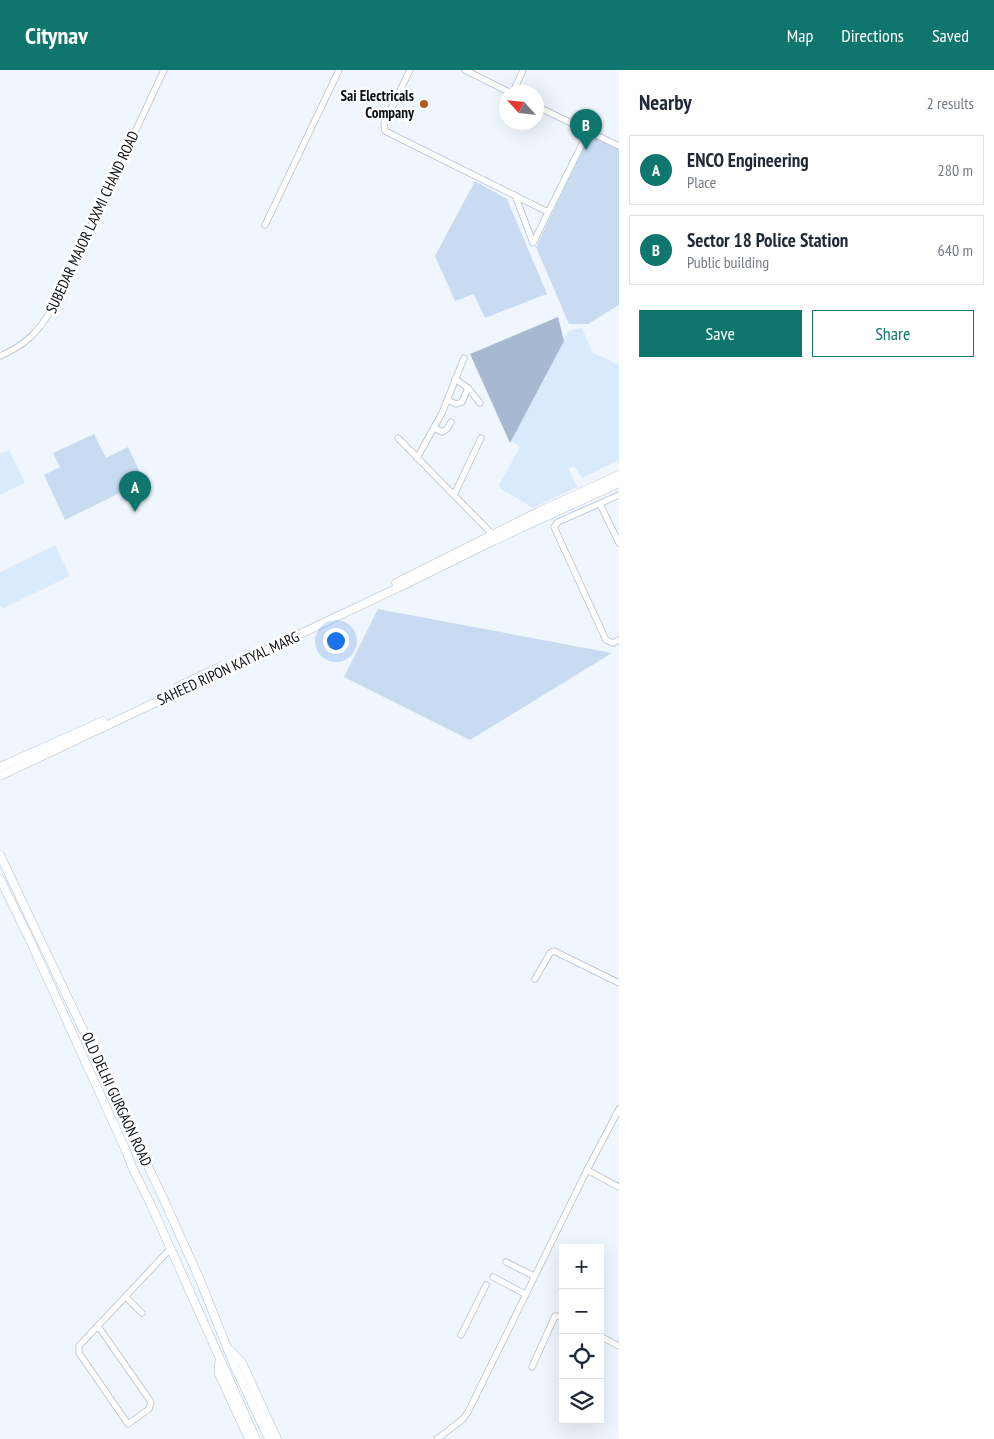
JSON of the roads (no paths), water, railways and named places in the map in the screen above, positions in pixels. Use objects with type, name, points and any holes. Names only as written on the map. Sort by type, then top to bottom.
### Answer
[{"type":"main road","name":"SAHEED RIPON KATYAL MARG","points":[[0,776],[358,604],[619,475]]},
{"type":"main road","name":"SAHEED RIPON KATYAL MARG","points":[[0,767],[358,604],[493,535],[619,483]]},
{"type":"main road","name":"OLD DELHI GURGAON ROAD","points":[[0,855],[164,1200],[200,1280],[234,1365],[269,1439]]},
{"type":"main road","name":"OLD DELHI GURGAON ROAD","points":[[0,879],[29,938],[132,1167],[171,1248],[219,1359]]},
{"type":"main road","points":[[226,1346],[242,1363],[277,1439]]},
{"type":"main road","points":[[219,1359],[256,1439]]},
{"type":"main road","points":[[219,1359],[220,1374],[249,1439]]},
{"type":"street","name":"SUBEDAR MAJOR LAXMI CHAND ROAD","points":[[0,356],[28,341],[53,308],[164,70]]},
{"type":"street","points":[[265,225],[339,70]]},
{"type":"street","points":[[410,70],[384,124],[385,131],[548,212]]},
{"type":"street","points":[[465,70],[499,86]]},
{"type":"street","points":[[515,85],[523,70]]},
{"type":"street","points":[[544,110],[619,146]]},
{"type":"street","points":[[515,196],[533,243],[588,130]]},
{"type":"street","points":[[417,458],[434,428],[464,358]]},
{"type":"street","points":[[456,379],[468,388],[480,403]]},
{"type":"street","points":[[447,400],[456,404],[462,402],[468,388]]},
{"type":"street","points":[[434,428],[442,432],[448,429],[451,422]]},
{"type":"street","points":[[398,438],[493,535]]},
{"type":"street","points":[[454,495],[481,438]]},
{"type":"street","points":[[619,494],[558,522],[554,526],[554,530],[606,640],[613,643],[619,640]]},
{"type":"street","points":[[600,504],[619,543]]},
{"type":"street","points":[[535,979],[550,953],[554,951],[619,982]]},
{"type":"street","points":[[437,1439],[463,1419],[468,1412],[587,1170],[617,1118],[619,1109]]},
{"type":"street","points":[[587,1170],[619,1187]]},
{"type":"street","points":[[98,1326],[151,1402],[148,1409],[128,1424],[80,1353],[80,1346],[82,1342],[171,1248]]},
{"type":"street","points":[[506,1262],[534,1276]]},
{"type":"street","points":[[493,1277],[525,1294]]},
{"type":"street","points":[[461,1335],[486,1285]]},
{"type":"street","points":[[126,1297],[142,1313]]},
{"type":"street","points":[[532,1367],[555,1316],[559,1316]]},
{"type":"street","points":[[604,1338],[619,1346]]},
{"type":"place","name":"Sai Electricals Company","points":[[424,104]]},
{"type":"place","name":"Sector 18 Police Station","points":[[586,150]]},
{"type":"place","name":"ENCO Engineering","points":[[135,512]]}]
